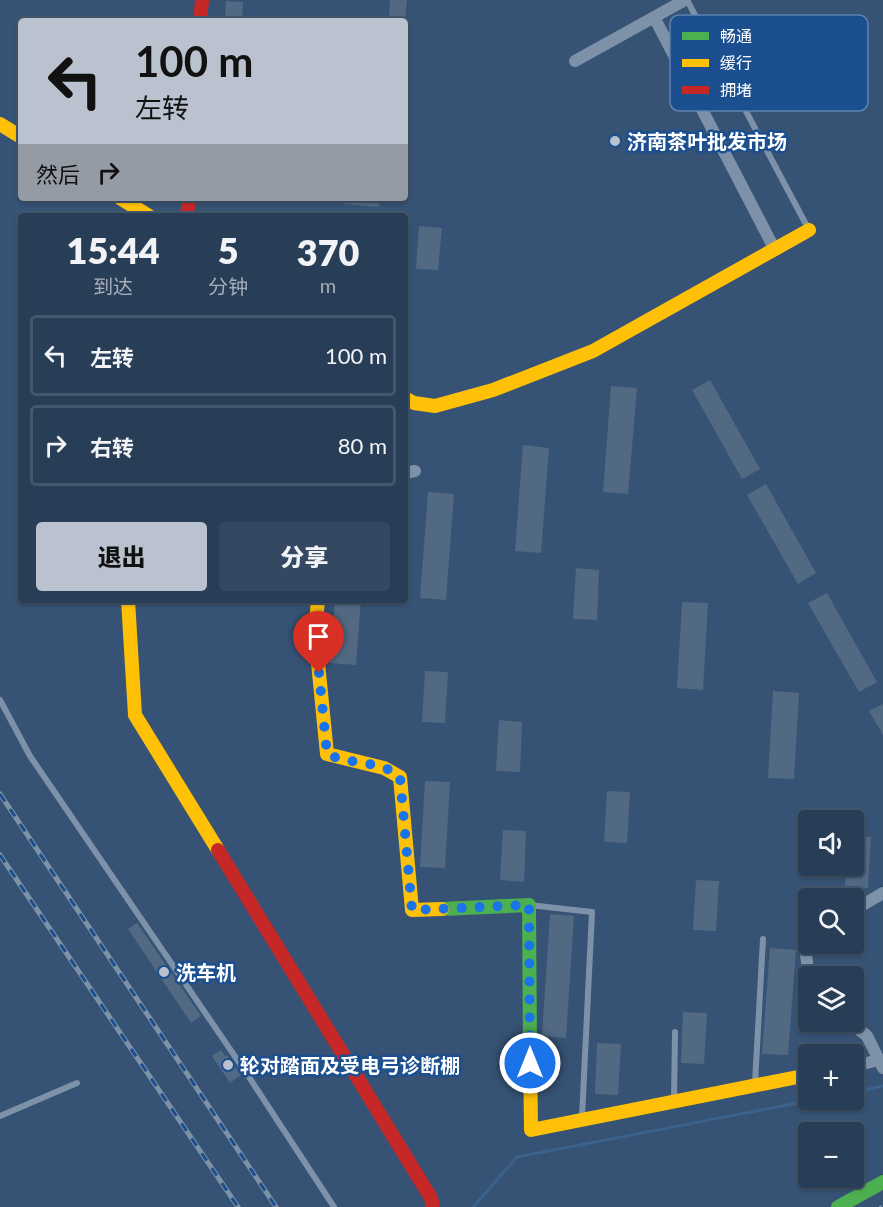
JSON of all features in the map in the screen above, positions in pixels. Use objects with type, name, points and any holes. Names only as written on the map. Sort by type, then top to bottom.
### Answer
[{"type":"street","points":[[200,18],[202,0]]},
{"type":"street","points":[[575,61],[686,0]]},
{"type":"street","points":[[654,17],[670,48]]},
{"type":"street","points":[[703,111],[775,250]]},
{"type":"street","points":[[0,124],[18,135]]},
{"type":"street","points":[[125,201],[144,213]]},
{"type":"street","points":[[408,400],[414,403],[435,406],[493,390],[593,351],[809,230]]},
{"type":"street","points":[[128,603],[135,715],[431,1198],[433,1207]]},
{"type":"street","points":[[318,603],[315,632],[327,754],[339,760],[392,769],[400,777],[412,910],[529,905],[531,1130],[798,1077]]},
{"type":"street","points":[[864,904],[883,894]]},
{"type":"street","points":[[862,1032],[867,1036],[881,1064],[864,1065]]},
{"type":"street","points":[[838,1207],[883,1182]]},
{"type":"lane","points":[[686,0],[694,15]]},
{"type":"lane","points":[[745,111],[809,230]]},
{"type":"lane","points":[[0,700],[30,756],[249,1077],[334,1207]]},
{"type":"lane","points":[[529,905],[592,912],[582,1121]]},
{"type":"lane","points":[[755,1086],[763,939]]},
{"type":"lane","points":[[674,1103],[675,1032]]},
{"type":"lane","points":[[0,1116],[77,1083]]},
{"type":"path","points":[[879,1207],[883,1204]]},
{"type":"building","points":[[390,0],[407,0],[405,18],[389,18]]},
{"type":"building","points":[[226,1],[243,2],[242,18],[225,18]]},
{"type":"building","points":[[344,201],[380,201],[379,207],[344,204]]},
{"type":"building","points":[[419,226],[442,228],[438,270],[416,269]]},
{"type":"building","points":[[710,380],[760,469],[742,479],[692,390]]},
{"type":"building","points":[[611,386],[637,388],[628,494],[603,492]]},
{"type":"building","points":[[523,445],[549,448],[541,553],[515,551]]},
{"type":"building","points":[[766,484],[816,573],[798,584],[747,495]]},
{"type":"building","points":[[428,492],[454,494],[446,600],[420,598]]},
{"type":"building","points":[[576,568],[599,570],[597,620],[573,619]]},
{"type":"building","points":[[827,593],[877,682],[859,692],[808,603]]},
{"type":"building","points":[[682,602],[708,603],[703,690],[677,688]]},
{"type":"building","points":[[335,603],[361,603],[356,665],[330,663]]},
{"type":"building","points":[[425,671],[448,672],[445,723],[422,722]]},
{"type":"building","points":[[773,691],[799,693],[794,779],[768,778]]},
{"type":"building","points":[[883,704],[883,735],[869,711]]},
{"type":"building","points":[[499,720],[522,722],[520,772],[496,771]]},
{"type":"building","points":[[425,781],[450,782],[445,868],[420,867]]},
{"type":"building","points":[[607,791],[630,792],[627,843],[604,842]]},
{"type":"building","points":[[503,830],[526,831],[524,882],[500,880]]},
{"type":"building","points":[[864,837],[871,837],[868,888],[845,887],[846,876],[864,876]]},
{"type":"building","points":[[696,880],[719,881],[716,931],[693,930]]},
{"type":"building","points":[[550,914],[574,916],[566,1038],[542,1036]]},
{"type":"building","name":"洗车机","points":[[137,923],[201,1016],[191,1023],[128,929]]},
{"type":"building","points":[[770,948],[796,950],[788,1055],[762,1054]]},
{"type":"building","points":[[683,1012],[707,1013],[704,1064],[681,1063]]},
{"type":"building","points":[[597,1043],[621,1044],[618,1095],[595,1094]]},
{"type":"building","name":"轮对踏面及受电弓诊断棚","points":[[221,1050],[241,1075],[230,1083],[212,1056]]},
{"type":"waterway","points":[[864,1090],[883,1086]]},
{"type":"waterway","points":[[473,1207],[517,1157],[798,1103]]},
{"type":"railway","points":[[0,794],[276,1207]]},
{"type":"railway","points":[[0,855],[238,1207]]},
{"type":"traffic: fast","points":[[442,909],[529,905],[530,1048]]},
{"type":"traffic: fast","points":[[838,1207],[883,1182]]},
{"type":"traffic: slow","points":[[0,124],[18,135]]},
{"type":"traffic: slow","points":[[125,201],[144,213]]},
{"type":"traffic: slow","points":[[408,400],[414,403],[435,406],[493,390],[593,351],[809,230]]},
{"type":"traffic: slow","points":[[128,603],[135,715],[218,850]]},
{"type":"traffic: slow","points":[[318,603],[315,632],[327,754],[384,768],[400,777],[412,910],[442,909]]},
{"type":"traffic: slow","points":[[530,1048],[531,1130],[798,1077]]},
{"type":"traffic: jam","points":[[200,18],[202,0]]},
{"type":"traffic: jam","points":[[187,213],[189,201]]},
{"type":"traffic: jam","points":[[218,850],[431,1198],[433,1207]]},
{"type":"place","name":"济南茶叶批发市场","points":[[615,141]]},
{"type":"place","name":"洗车机","points":[[164,972]]},
{"type":"place","name":"轮对踏面及受电弓诊断棚","points":[[228,1065]]},
{"type":"route","points":[[319,673],[327,754],[339,760],[392,769],[400,777],[412,910],[529,905],[530,1063]]}]
